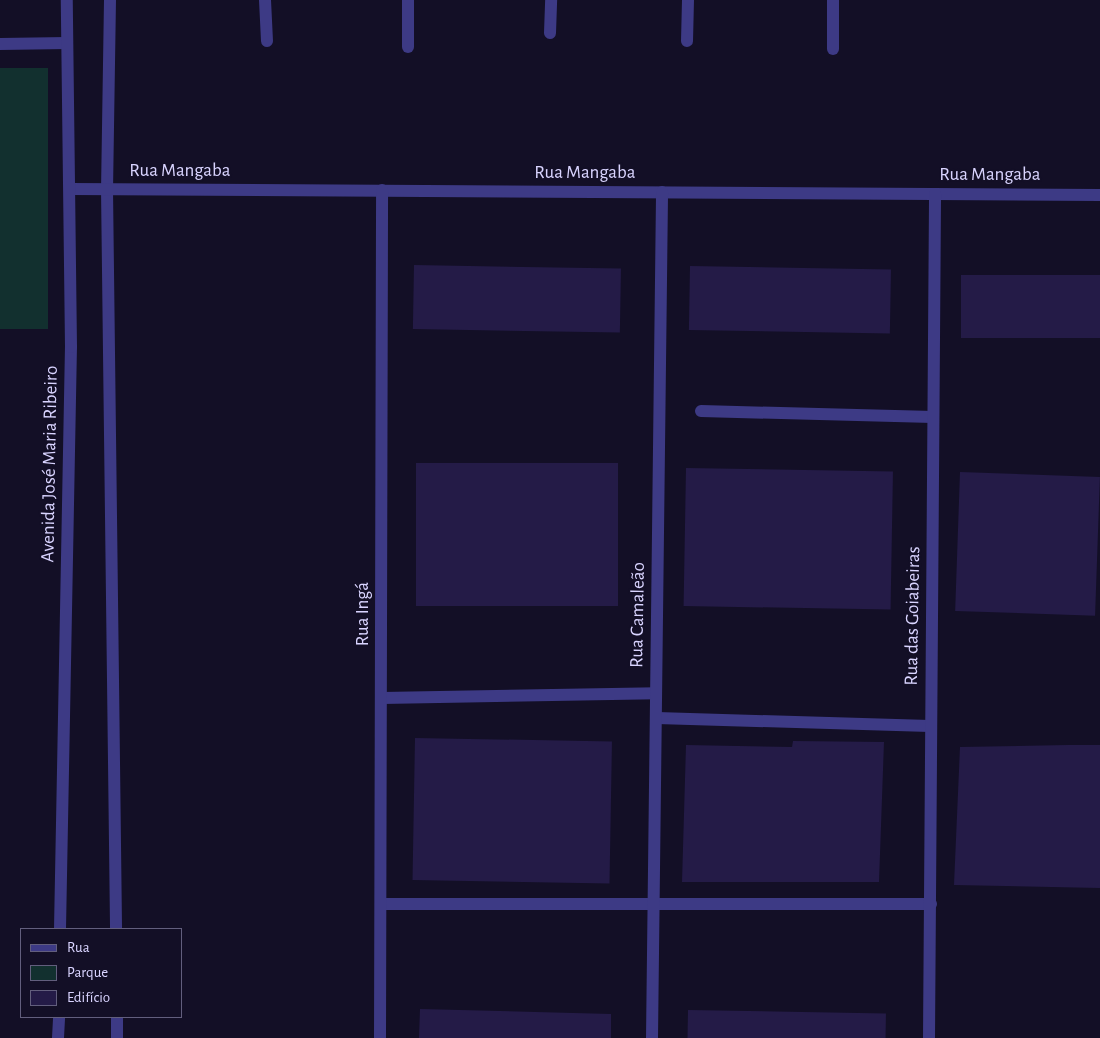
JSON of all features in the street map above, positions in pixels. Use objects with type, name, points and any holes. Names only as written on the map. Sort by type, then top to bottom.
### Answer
[{"type":"street","name":"Avenida José Maria Ribeiro","points":[[60,928],[70,189],[67,0]]},
{"type":"street","points":[[110,0],[107,189],[116,928]]},
{"type":"street","points":[[265,0],[266,41]]},
{"type":"street","points":[[408,0],[408,47]]},
{"type":"street","points":[[550,33],[551,0]]},
{"type":"street","points":[[687,40],[688,0]]},
{"type":"street","points":[[833,0],[833,49]]},
{"type":"street","points":[[0,44],[67,43]]},
{"type":"street","name":"Rua Mangaba","points":[[70,189],[1100,195]]},
{"type":"street","name":"Rua Ingá","points":[[380,1038],[382,190]]},
{"type":"street","name":"Rua Camaleão","points":[[652,1038],[662,192]]},
{"type":"street","name":"Rua das Goiabeiras","points":[[929,1038],[935,194]]},
{"type":"street","points":[[701,411],[933,417]]},
{"type":"street","points":[[382,698],[656,693]]},
{"type":"street","points":[[657,718],[930,726]]},
{"type":"street","points":[[380,904],[654,902],[931,904]]},
{"type":"street","points":[[58,1038],[59,1018]]},
{"type":"street","points":[[117,1018],[117,1038]]},
{"type":"green space","points":[[0,68],[48,68],[48,329],[0,329]]},
{"type":"building","points":[[414,265],[621,269],[620,333],[413,329]]},
{"type":"building","points":[[690,266],[891,270],[890,333],[689,330]]},
{"type":"building","points":[[961,275],[1100,275],[1100,338],[961,338]]},
{"type":"building","points":[[416,463],[618,463],[618,606],[416,606]]},
{"type":"building","points":[[686,468],[893,472],[891,610],[684,606]]},
{"type":"building","points":[[960,472],[1100,477],[1095,616],[955,611]]},
{"type":"building","points":[[415,738],[612,741],[609,883],[413,880]]},
{"type":"building","points":[[793,741],[884,742],[879,882],[682,882],[686,745],[792,747]]},
{"type":"building","points":[[1100,745],[1100,888],[954,885],[960,747]]},
{"type":"building","points":[[420,1009],[611,1014],[611,1038],[419,1038]]},
{"type":"building","points":[[688,1010],[886,1013],[886,1038],[688,1038]]}]
